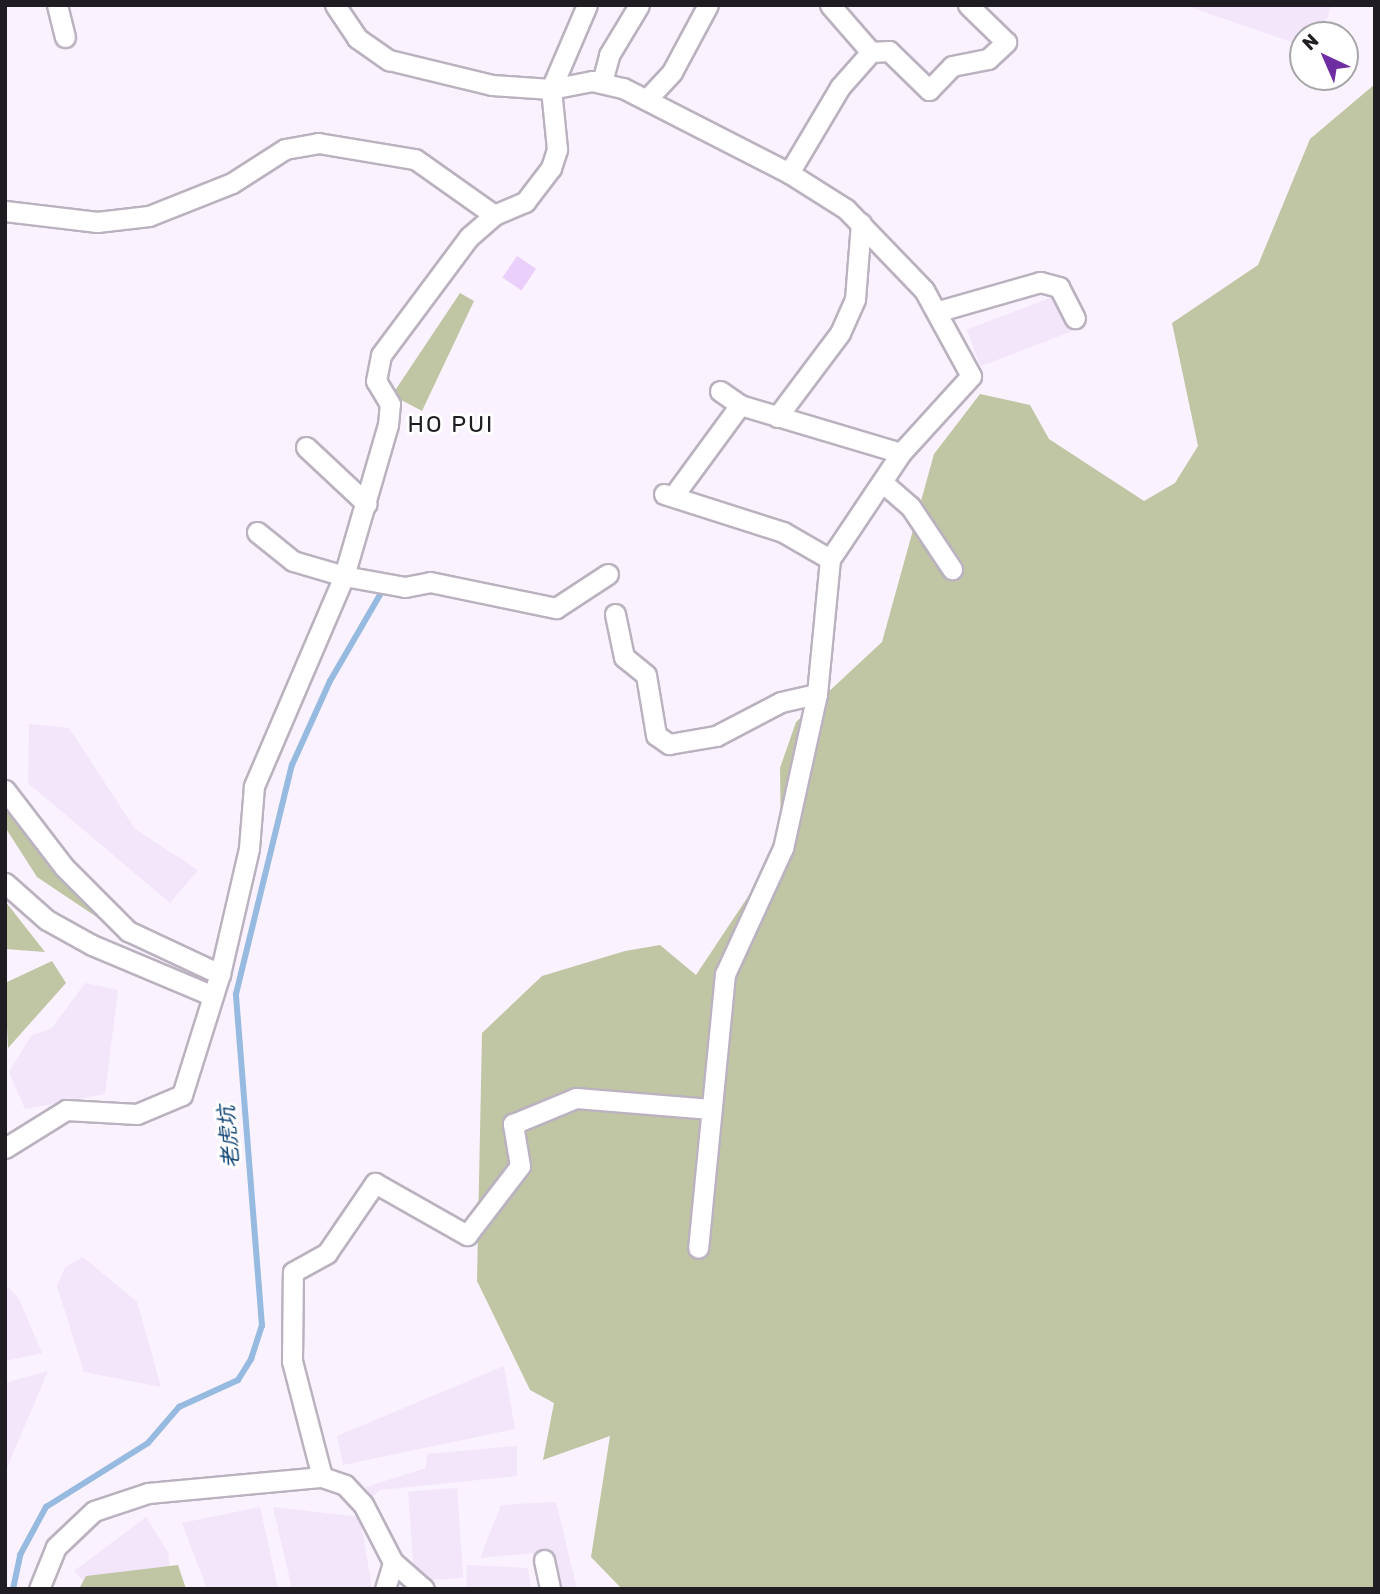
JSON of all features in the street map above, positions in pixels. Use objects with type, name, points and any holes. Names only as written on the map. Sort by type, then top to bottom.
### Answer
[{"type":"street","points":[[57,5],[65,37]]},
{"type":"street","points":[[335,5],[357,38],[389,60],[453,79],[551,89],[602,82],[647,99],[789,173],[861,223],[939,311],[971,376],[901,453],[830,559],[817,694],[783,848],[725,974],[698,1248]]},
{"type":"street","points":[[5,1148],[66,1110],[137,1114],[182,1095],[211,995],[220,974],[249,848],[254,786],[344,576],[367,504],[391,414],[376,381],[381,355],[469,237],[494,215],[525,202],[556,159],[551,89],[587,5]]},
{"type":"street","points":[[602,82],[610,55],[639,5]]},
{"type":"street","points":[[647,99],[672,72],[708,5]]},
{"type":"street","points":[[830,5],[872,52]]},
{"type":"street","points":[[789,173],[841,87],[872,52],[889,51],[929,90],[952,66],[988,60],[1006,42],[968,5]]},
{"type":"street","points":[[5,211],[97,222],[149,216],[232,183],[285,149],[318,143],[415,159],[494,215]]},
{"type":"street","points":[[777,417],[841,333],[855,299],[861,223]]},
{"type":"street","points":[[939,311],[1040,282],[1059,287],[1075,318]]},
{"type":"street","points":[[720,391],[740,405],[901,453]]},
{"type":"street","points":[[740,405],[669,494],[783,532],[830,559]]},
{"type":"street","points":[[306,447],[367,504]]},
{"type":"street","points":[[882,482],[910,506],[952,569]]},
{"type":"street","points":[[257,532],[293,561],[344,576],[405,587],[430,582],[556,608],[608,574]]},
{"type":"street","points":[[615,614],[624,657],[646,675],[656,735],[669,744],[716,736],[781,702],[817,694]]},
{"type":"street","points":[[5,790],[64,867],[128,931],[220,974]]},
{"type":"street","points":[[5,883],[47,920],[92,945],[211,995]]},
{"type":"street","points":[[322,1477],[292,1360],[293,1272],[327,1253],[375,1183],[467,1235],[520,1166],[513,1124],[576,1098],[711,1109]]},
{"type":"street","points":[[39,1589],[56,1547],[94,1511],[148,1493],[322,1477],[345,1485],[363,1504],[393,1562],[424,1589]]},
{"type":"street","points":[[544,1560],[550,1589]]},
{"type":"street","points":[[385,1589],[393,1562]]},
{"type":"shaded area","points":[[1184,5],[1330,5],[1325,21],[1289,21],[1289,41]]},
{"type":"shaded area","points":[[1060,294],[1074,330],[981,366],[967,330]]},
{"type":"shaded area","points":[[29,724],[69,728],[135,829],[198,870],[170,903],[28,783]]},
{"type":"shaded area","points":[[85,983],[118,990],[105,1094],[25,1109],[9,1072],[31,1036],[52,1028]]},
{"type":"shaded area","points":[[83,1257],[137,1302],[161,1387],[84,1372],[57,1286],[65,1267]]},
{"type":"shaded area","points":[[5,1285],[18,1297],[42,1353],[5,1361]]},
{"type":"shaded area","points":[[504,1366],[515,1429],[343,1465],[337,1436]]},
{"type":"shaded area","points":[[48,1371],[5,1472],[5,1383]]},
{"type":"shaded area","points":[[517,1446],[517,1476],[380,1490],[371,1498],[366,1487],[426,1468],[427,1454]]},
{"type":"shaded area","points":[[457,1488],[463,1578],[414,1581],[408,1491]]},
{"type":"shaded area","points":[[556,1502],[577,1589],[556,1589],[547,1552],[480,1558],[501,1505]]},
{"type":"shaded area","points":[[260,1507],[278,1589],[207,1589],[182,1523]]},
{"type":"shaded area","points":[[273,1507],[360,1517],[372,1588],[292,1589]]},
{"type":"shaded area","points":[[146,1517],[168,1552],[172,1589],[91,1589],[74,1571]]},
{"type":"shaded area","points":[[467,1565],[528,1568],[531,1589],[466,1589]]},
{"type":"green space","points":[[1375,84],[1375,1589],[622,1589],[591,1557],[610,1436],[543,1460],[554,1403],[530,1390],[477,1281],[482,1033],[542,976],[625,951],[660,945],[696,975],[781,847],[780,768],[796,722],[882,642],[934,454],[980,394],[1030,405],[1049,439],[1144,501],[1175,483],[1198,446],[1172,323],[1258,265],[1310,139]]},
{"type":"green space","points":[[460,293],[474,301],[422,411],[392,395]]},
{"type":"green space","points":[[5,787],[119,932],[37,877],[5,827]]},
{"type":"green space","points":[[5,901],[45,952],[5,949]]},
{"type":"green space","points":[[52,961],[66,983],[8,1048],[5,983]]},
{"type":"green space","points":[[178,1565],[186,1589],[79,1589],[86,1576]]},
{"type":"building","points":[[517,256],[536,269],[522,290],[502,278]]},
{"type":"waterway","name":"老虎坑","points":[[13,1589],[20,1555],[46,1507],[148,1443],[179,1407],[238,1380],[251,1359],[262,1326],[236,994],[292,765],[330,681],[381,593]]},
{"type":"district","name":"HO PUI","points":[[451,424]]}]
